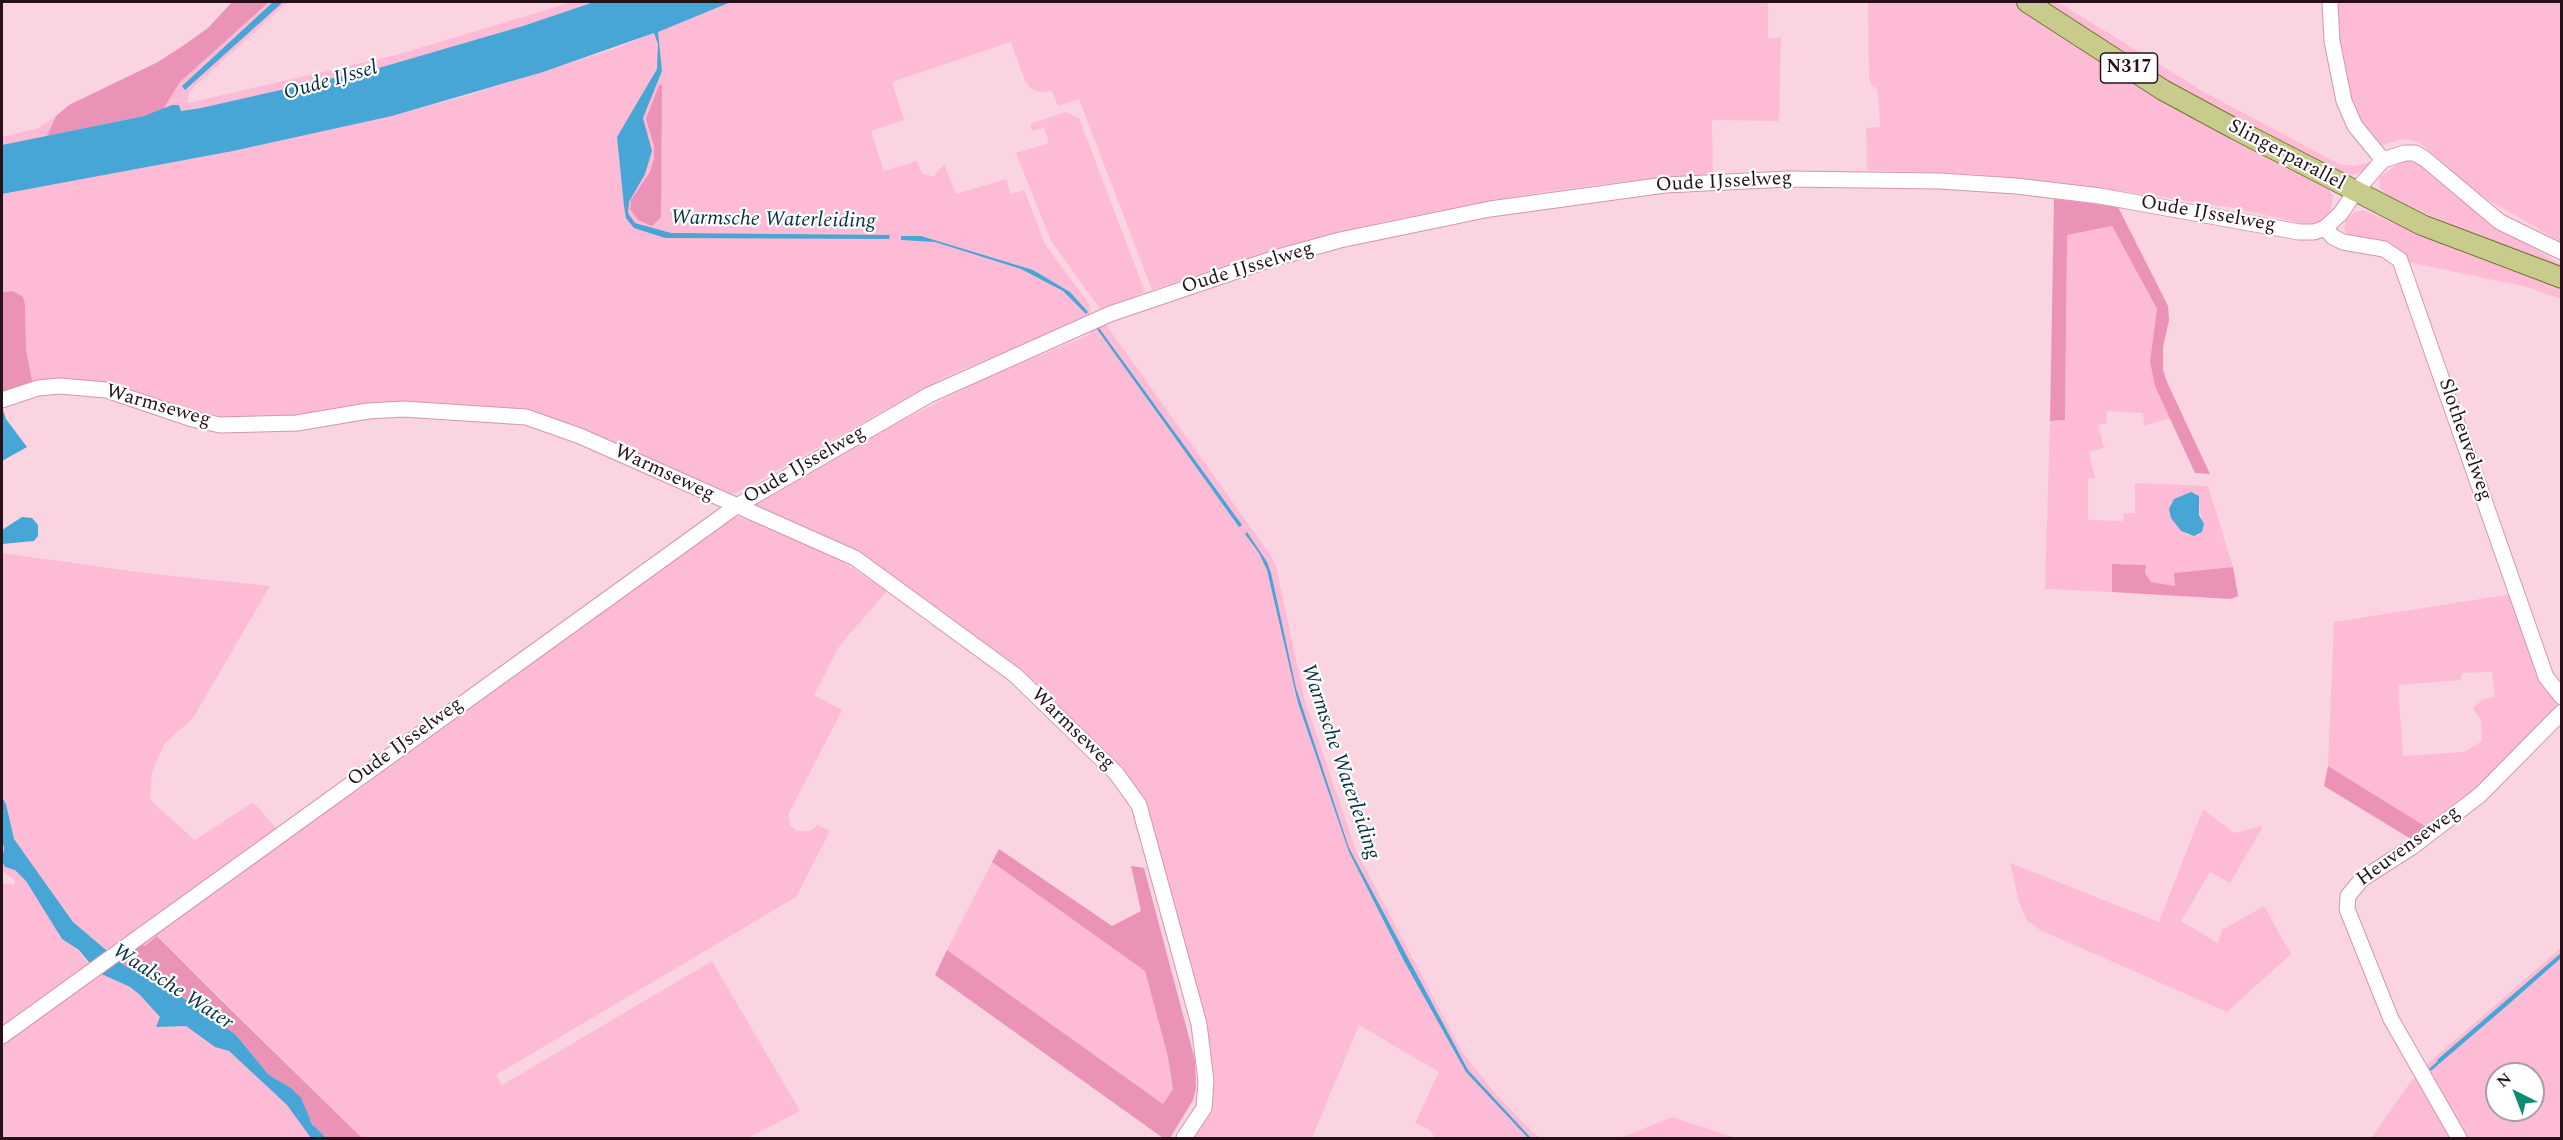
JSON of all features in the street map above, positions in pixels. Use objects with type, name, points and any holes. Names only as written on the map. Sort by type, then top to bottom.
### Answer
[{"type":"main road","name":"Slingerparallel","points":[[2027,2],[2163,90],[2355,192],[2422,225],[2562,278]]},
{"type":"street","points":[[2330,2],[2332,41],[2344,101],[2355,126],[2383,160]]},
{"type":"street","points":[[2325,228],[2341,213],[2355,192],[2383,160],[2394,155],[2415,153],[2500,222],[2562,252]]},
{"type":"street","name":"Oude IJsselweg","points":[[2,1036],[735,507],[929,395],[1110,314],[1275,258],[1340,240],[1490,209],[1665,185],[1788,179],[1851,179],[2016,186],[2100,196],[2299,232],[2314,232],[2325,228]]},
{"type":"street","name":"Slotheuvelweg","points":[[2325,228],[2333,237],[2343,242],[2384,249],[2400,260],[2546,677],[2562,697]]},
{"type":"street","name":"Warmseweg","points":[[5,398],[38,388],[60,386],[106,390],[192,419],[220,425],[297,423],[368,411],[506,414],[543,421],[580,436],[735,507],[855,558],[1015,675],[1116,773],[1133,797],[1146,826],[1199,1024],[1206,1081],[1204,1108],[1184,1138]]},
{"type":"street","name":"Heuvenseweg","points":[[2459,1138],[2391,1019],[2347,909],[2348,896],[2361,879],[2412,847],[2480,795],[2562,712]]},
{"type":"shaded area","points":[[232,2],[269,2],[180,82],[164,108],[158,113],[47,136],[56,116],[69,105],[158,62],[208,28]]},
{"type":"shaded area","points":[[269,2],[288,2],[189,91],[188,103],[396,55],[572,2],[594,2],[523,26],[382,67],[201,108],[181,111],[172,105],[164,108],[180,82]]},
{"type":"shaded area","points":[[731,2],[1768,2],[1768,39],[1781,37],[1779,121],[1712,120],[1713,174],[1620,182],[1536,193],[1387,221],[1279,248],[1152,290],[1079,99],[1058,106],[1052,91],[1041,92],[1031,89],[1025,81],[1011,42],[892,82],[904,120],[871,131],[884,171],[917,161],[922,173],[933,177],[944,164],[956,194],[1006,179],[1011,194],[1024,190],[1045,244],[1089,304],[1091,315],[945,377],[736,493],[728,494],[714,489],[598,435],[523,410],[238,419],[192,412],[134,393],[33,386],[26,349],[25,304],[13,291],[2,292],[2,194],[233,151],[392,116],[466,96],[611,50]]},
{"type":"shaded area","points":[[1868,2],[2014,2],[2213,130],[2329,190],[2333,196],[2330,213],[2313,226],[2234,208],[2102,188],[1972,174],[1867,170],[1866,128],[1880,127],[1878,90],[1871,85],[1869,78]]},
{"type":"shaded area","points":[[2036,2],[2058,2],[2206,93],[2339,164],[2354,166],[2371,162],[2360,173],[2343,178],[2167,83]]},
{"type":"shaded area","points":[[2334,2],[2561,2],[2561,242],[2478,194],[2419,142],[2403,139],[2383,145],[2363,126],[2355,113],[2337,54]]},
{"type":"shaded area","points":[[659,85],[662,85],[661,217],[652,226],[638,220],[630,209],[631,200],[650,172],[654,159],[654,146],[646,119]]},
{"type":"shaded area","points":[[1065,112],[1079,118],[1145,292],[1101,310],[1051,241],[1016,153],[1049,143],[1044,128],[1032,131],[1030,124]]},
{"type":"shaded area","points":[[56,116],[47,136],[2,145],[2,137],[39,128]]},
{"type":"shaded area","points":[[2407,160],[2421,164],[2486,221],[2561,264],[2561,272],[2390,198],[2380,188],[2380,177],[2400,162]]},
{"type":"shaded area","points":[[2054,199],[2118,207],[2168,306],[2169,320],[2163,347],[2163,370],[2210,474],[2195,473],[2155,386],[2150,361],[2157,309],[2112,226],[2067,235],[2065,420],[2050,421]]},
{"type":"shaded area","points":[[2363,210],[2461,252],[2561,289],[2561,299],[2527,287],[2408,262],[2394,247],[2348,235],[2344,229],[2346,220],[2355,212]]},
{"type":"shaded area","points":[[2112,226],[2157,309],[2150,361],[2156,386],[2170,418],[2144,426],[2143,413],[2107,411],[2107,423],[2098,425],[2104,448],[2089,452],[2095,478],[2088,478],[2088,520],[2123,521],[2124,513],[2135,513],[2135,483],[2208,486],[2233,567],[2175,573],[2175,586],[2151,582],[2145,573],[2145,565],[2112,564],[2112,592],[2045,589],[2050,421],[2065,420],[2067,235]],"holes":[[[2199,502],[2203,529],[2199,535],[2187,535],[2175,524]]]},
{"type":"shaded area","points":[[13,291],[23,297],[25,304],[26,349],[33,386],[2,395],[2,292]]},
{"type":"shaded area","points":[[1104,322],[1271,556],[1276,567],[1305,701],[1357,853],[1462,1052],[1493,1091],[1533,1133],[1541,1138],[1435,1138],[1430,1130],[1415,1123],[1439,1072],[1359,1025],[1312,1138],[1184,1138],[1210,1095],[1143,803],[922,599],[885,570],[852,548],[753,506],[802,474],[897,423],[980,381],[1091,334],[1088,329]]},
{"type":"shaded area","points":[[735,516],[755,522],[832,555],[887,591],[840,645],[814,695],[842,710],[788,815],[790,825],[797,831],[810,831],[817,825],[830,831],[796,897],[496,1075],[502,1085],[712,961],[800,1111],[748,1138],[362,1138],[158,936],[145,946],[139,942],[306,821],[357,791]]},
{"type":"shaded area","points":[[2,553],[145,573],[270,586],[193,718],[164,744],[152,772],[150,800],[195,840],[253,802],[277,829],[108,953],[73,922],[14,839],[6,804],[2,797]]},
{"type":"shaded area","points":[[2112,564],[2146,565],[2145,573],[2151,582],[2175,586],[2174,573],[2233,567],[2238,596],[2231,599],[2112,592]]},
{"type":"shaded area","points":[[2512,594],[2559,706],[2484,784],[2428,828],[2328,766],[2334,622]],"holes":[[[2492,672],[2495,697],[2483,699],[2473,708],[2481,720],[2482,741],[2464,752],[2403,756],[2398,685],[2461,680],[2461,673]]]},
{"type":"shaded area","points":[[2561,716],[2561,721],[2492,790],[2407,858],[2369,880],[2354,895],[2355,915],[2383,986],[2401,1025],[2426,1065],[2561,948],[2561,1138],[2464,1138],[2393,1015],[2354,920],[2352,894],[2359,884],[2406,855],[2496,785]]},
{"type":"shaded area","points":[[2328,766],[2428,828],[2411,839],[2324,786]]},
{"type":"shaded area","points":[[2203,809],[2234,833],[2262,826],[2262,828],[2230,883],[2210,872],[2181,921],[2218,943],[2222,930],[2264,906],[2291,954],[2227,1012],[2040,930],[2027,920],[2019,902],[2010,863],[2159,922]]},
{"type":"shaded area","points":[[999,849],[1112,926],[1141,911],[1131,866],[1144,868],[1195,1060],[1196,1088],[1193,1100],[1170,1138],[1163,1138],[935,975],[947,950],[1163,1104],[1173,1089],[1168,1057],[1145,971],[992,862]]},
{"type":"shaded area","points":[[2,861],[5,867],[15,870],[26,881],[57,928],[58,935],[79,951],[90,966],[2,1029],[2,883],[14,885],[15,880],[2,871]]},
{"type":"shaded area","points":[[992,862],[1145,971],[1168,1057],[1173,1089],[1163,1104],[947,950]]},
{"type":"shaded area","points":[[157,936],[362,1138],[326,1138],[317,1131],[291,1088],[269,1075],[236,1035],[223,1028],[178,993],[125,966],[117,958],[139,942],[145,946]]},
{"type":"shaded area","points":[[97,972],[130,987],[140,995],[160,1017],[157,1027],[186,1026],[215,1047],[229,1051],[287,1105],[311,1138],[2,1138],[2,1041]]},
{"type":"shaded area","points":[[2418,1074],[2455,1138],[2371,1138],[2409,1084]]},
{"type":"shaded area","points":[[1672,1117],[1736,1138],[1620,1138]]},
{"type":"water","points":[[273,2],[283,2],[185,90],[182,86]]},
{"type":"water","name":"Oude IJssel","points":[[594,2],[731,2],[658,32],[662,71],[643,118],[652,151],[645,174],[629,202],[628,213],[635,223],[671,233],[890,235],[889,239],[665,238],[634,228],[626,218],[617,137],[657,69],[658,44],[654,33],[543,72],[392,116],[233,151],[2,194],[2,145],[144,116],[172,105],[179,105],[181,111],[201,108],[382,67],[523,26]]},
{"type":"water","points":[[901,236],[921,236],[1033,270],[1070,292],[1088,312],[1086,314],[1063,291],[1021,269],[935,242],[901,240]]},
{"type":"water","points":[[1099,328],[1242,525],[1239,527],[1097,329]]},
{"type":"water","points":[[2,407],[6,419],[27,447],[2,461]]},
{"type":"water","points":[[2191,492],[2199,496],[2199,515],[2204,524],[2202,532],[2194,536],[2181,531],[2171,518],[2169,509],[2174,499]]},
{"type":"water","points":[[22,517],[32,518],[38,525],[38,536],[34,541],[2,544],[2,530]]},
{"type":"water","points":[[1247,532],[1267,562],[1271,573],[1296,688],[1349,848],[1468,1070],[1531,1138],[1528,1138],[1466,1072],[1404,961],[1349,852],[1298,703],[1267,570],[1259,553],[1245,534]]},
{"type":"water","points":[[2,797],[6,804],[14,839],[73,922],[125,966],[161,982],[236,1035],[269,1075],[291,1088],[301,1098],[312,1124],[326,1138],[311,1138],[287,1105],[229,1051],[215,1047],[186,1026],[156,1027],[160,1017],[140,995],[130,987],[97,972],[79,950],[62,939],[26,881],[15,870],[5,867],[2,861],[4,848]]},
{"type":"water","points":[[2561,953],[2561,958],[2502,1010],[2440,1063],[2437,1060]]},
{"type":"waterway","name":"Warmsche Waterleiding","points":[[2431,1069],[2440,1061]]},
{"type":"water label","name":"Waalsche Water","points":[[172,988]]}]
